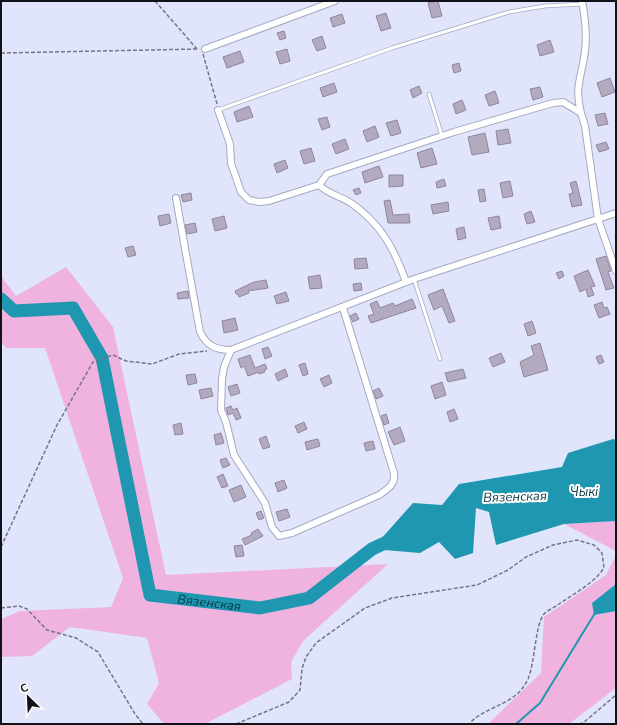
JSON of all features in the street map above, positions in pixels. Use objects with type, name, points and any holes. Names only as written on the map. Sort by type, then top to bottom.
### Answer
[{"type":"street","points":[[205,49],[336,1]]},
{"type":"street","points":[[582,3],[585,18],[585,50],[577,89],[598,219],[616,271]]},
{"type":"street","points":[[218,110],[230,144],[231,163],[241,192],[249,200],[259,202],[269,201],[319,185],[327,174],[553,103],[563,102],[581,113]]},
{"type":"street","points":[[319,185],[325,191],[350,203],[380,228],[398,260],[406,282]]},
{"type":"street","points":[[176,198],[193,288],[197,321],[204,342],[217,350],[231,350],[343,308],[414,279],[616,213]]},
{"type":"street","points":[[231,350],[224,367],[220,401],[234,455],[265,503],[272,527],[276,534],[279,536],[292,533],[379,495],[390,487],[395,481],[394,473],[343,308]]},
{"type":"lane","points":[[218,110],[392,48],[509,12],[545,6],[582,3]]},
{"type":"lane","points":[[429,94],[442,137]]},
{"type":"lane","points":[[414,279],[440,359]]},
{"type":"path","points":[[155,1],[197,49]]},
{"type":"path","points":[[1,53],[205,49],[203,55],[218,110]]},
{"type":"path","points":[[1,547],[57,425],[94,362],[113,355],[126,361],[152,364],[178,354],[217,350]]},
{"type":"path","points":[[236,724],[289,702],[300,690],[302,669],[306,657],[316,643],[365,608],[392,598],[477,585],[508,570],[526,557],[553,546],[577,540],[594,545],[602,553],[604,568],[599,576],[585,587],[544,614],[539,626],[536,651],[528,679],[518,695],[468,724]]},
{"type":"path","points":[[1,608],[20,606],[27,609],[47,630],[76,638],[98,652],[135,714],[144,724]]},
{"type":"path","points":[[579,724],[583,724],[616,695]]},
{"type":"shaded area","points":[[66,267],[113,327],[166,575],[388,564],[303,641],[291,662],[292,679],[205,724],[164,724],[147,704],[159,683],[147,638],[70,627],[32,656],[1,657],[1,619],[20,611],[111,607],[123,578],[45,348],[6,348],[1,341],[1,276],[16,296]]},
{"type":"shaded area","points":[[616,521],[616,551],[564,524]]},
{"type":"shaded area","points":[[616,555],[616,584],[592,603],[594,615],[616,611],[616,688],[569,724],[488,724],[541,673],[544,617],[606,575]]},
{"type":"water","name":"Чыкі","points":[[613,439],[616,440],[616,521],[564,524],[496,545],[489,512],[476,508],[473,553],[455,559],[439,542],[420,553],[372,549],[413,503],[442,505],[459,484],[562,467],[568,453]]},
{"type":"water","points":[[616,584],[616,611],[594,615],[592,603]]},
{"type":"building","points":[[438,1],[442,16],[432,18],[428,3]]},
{"type":"building","points":[[386,13],[391,28],[381,31],[376,16]]},
{"type":"building","points":[[342,14],[345,23],[333,27],[330,18]]},
{"type":"building","points":[[284,31],[286,38],[280,40],[277,33]]},
{"type":"building","points":[[322,36],[326,48],[317,51],[312,40]]},
{"type":"building","points":[[550,40],[554,52],[540,56],[537,45]]},
{"type":"building","points":[[287,49],[290,61],[280,64],[276,52]]},
{"type":"building","points":[[240,51],[244,62],[227,68],[223,57]]},
{"type":"building","points":[[459,63],[461,71],[454,73],[452,65]]},
{"type":"building","points":[[610,78],[615,92],[602,97],[597,83]]},
{"type":"building","points":[[334,83],[337,92],[323,97],[320,88]]},
{"type":"building","points":[[419,86],[422,93],[413,98],[410,90]]},
{"type":"building","points":[[540,87],[543,97],[533,100],[530,89]]},
{"type":"building","points":[[495,91],[499,103],[489,106],[485,95]]},
{"type":"building","points":[[462,100],[466,110],[456,114],[453,104]]},
{"type":"building","points":[[249,106],[253,117],[237,122],[234,112]]},
{"type":"building","points":[[605,113],[608,124],[598,126],[595,115]]},
{"type":"building","points":[[327,117],[330,127],[322,130],[318,119]]},
{"type":"building","points":[[397,120],[401,133],[391,136],[386,123]]},
{"type":"building","points":[[375,126],[379,137],[367,142],[363,131]]},
{"type":"building","points":[[508,129],[511,143],[498,145],[496,131]]},
{"type":"building","points":[[485,133],[489,152],[472,155],[468,137]]},
{"type":"building","points":[[345,139],[349,149],[336,154],[332,144]]},
{"type":"building","points":[[606,142],[609,149],[599,152],[596,145]]},
{"type":"building","points":[[311,148],[315,161],[304,164],[300,151]]},
{"type":"building","points":[[432,148],[437,164],[421,168],[417,153]]},
{"type":"building","points":[[285,160],[288,168],[277,173],[274,164]]},
{"type":"building","points":[[379,166],[383,177],[365,183],[362,172]]},
{"type":"building","points":[[389,175],[403,175],[403,186],[389,187]]},
{"type":"building","points":[[444,179],[446,186],[437,188],[436,182]]},
{"type":"building","points":[[510,181],[513,196],[503,198],[500,183]]},
{"type":"building","points":[[576,181],[582,205],[572,207],[569,194],[573,193],[570,183]]},
{"type":"building","points":[[359,188],[361,193],[356,195],[353,190]]},
{"type":"building","points":[[484,189],[486,201],[480,202],[478,190]]},
{"type":"building","points":[[191,193],[192,200],[183,202],[181,195]]},
{"type":"building","points":[[390,200],[393,215],[409,214],[410,223],[388,223],[384,201]]},
{"type":"building","points":[[448,202],[449,211],[433,214],[431,205]]},
{"type":"building","points":[[531,211],[535,222],[527,224],[524,214]]},
{"type":"building","points":[[169,214],[171,223],[160,226],[158,216]]},
{"type":"building","points":[[224,216],[227,228],[215,231],[212,219]]},
{"type":"building","points":[[499,216],[501,228],[491,230],[488,218]]},
{"type":"building","points":[[195,223],[197,232],[187,234],[185,225]]},
{"type":"building","points":[[464,227],[466,238],[458,240],[456,229]]},
{"type":"building","points":[[133,246],[136,255],[128,257],[125,248]]},
{"type":"building","points":[[606,256],[611,271],[608,272],[614,288],[606,290],[596,259]]},
{"type":"building","points":[[366,258],[368,268],[355,269],[354,259]]},
{"type":"building","points":[[588,270],[595,286],[591,287],[594,295],[588,297],[586,289],[580,292],[574,276]]},
{"type":"building","points":[[562,271],[564,276],[559,279],[556,273]]},
{"type":"building","points":[[320,275],[322,288],[310,289],[308,277]]},
{"type":"building","points":[[266,280],[268,288],[248,291],[249,293],[239,297],[238,294],[236,294],[235,291],[254,282]]},
{"type":"building","points":[[361,283],[362,290],[354,291],[353,284]]},
{"type":"building","points":[[443,289],[455,321],[449,323],[442,306],[434,310],[428,295]]},
{"type":"building","points":[[188,291],[189,298],[178,299],[177,293]]},
{"type":"building","points":[[286,292],[289,301],[277,304],[274,296]]},
{"type":"building","points":[[412,299],[416,308],[371,323],[368,316],[374,314],[370,304],[377,301],[380,308],[393,303],[395,306]]},
{"type":"building","points":[[602,302],[604,308],[607,307],[610,314],[599,318],[594,305]]},
{"type":"building","points":[[356,313],[359,319],[353,322],[350,316]]},
{"type":"building","points":[[235,318],[238,330],[224,333],[222,321]]},
{"type":"building","points":[[532,321],[536,333],[528,336],[524,324]]},
{"type":"building","points":[[540,343],[548,370],[524,377],[520,362],[534,355],[531,346]]},
{"type":"building","points":[[268,347],[272,356],[265,359],[262,349]]},
{"type":"building","points":[[501,353],[505,362],[493,367],[489,358]]},
{"type":"building","points":[[250,355],[255,368],[265,364],[267,369],[264,370],[265,372],[259,374],[259,372],[248,376],[244,366],[241,368],[238,359]]},
{"type":"building","points":[[601,355],[604,362],[599,364],[596,357]]},
{"type":"building","points":[[305,363],[308,374],[303,376],[299,365]]},
{"type":"building","points":[[285,369],[288,376],[278,381],[275,374]]},
{"type":"building","points":[[463,369],[466,378],[448,382],[445,373]]},
{"type":"building","points":[[195,374],[197,383],[188,385],[186,375]]},
{"type":"building","points":[[329,375],[332,383],[324,387],[320,379]]},
{"type":"building","points":[[442,382],[446,395],[435,399],[431,386]]},
{"type":"building","points":[[237,384],[240,393],[231,396],[228,387]]},
{"type":"building","points":[[211,388],[213,396],[201,399],[199,390]]},
{"type":"building","points":[[379,388],[383,396],[376,399],[373,391]]},
{"type":"building","points":[[231,406],[233,410],[237,408],[241,418],[236,420],[233,413],[228,415],[226,408]]},
{"type":"building","points":[[454,409],[458,419],[450,422],[447,412]]},
{"type":"building","points":[[386,414],[389,423],[384,425],[381,416]]},
{"type":"building","points":[[304,422],[307,429],[298,433],[295,426]]},
{"type":"building","points":[[181,423],[183,434],[175,435],[173,425]]},
{"type":"building","points":[[400,427],[405,441],[394,445],[388,432]]},
{"type":"building","points":[[221,433],[224,443],[216,445],[214,435]]},
{"type":"building","points":[[266,436],[270,447],[263,449],[259,439]]},
{"type":"building","points":[[318,439],[320,446],[307,450],[305,442]]},
{"type":"building","points":[[373,441],[375,449],[366,451],[364,443]]},
{"type":"building","points":[[226,458],[230,465],[223,468],[220,460]]},
{"type":"building","points":[[223,474],[228,486],[222,488],[217,477]]},
{"type":"building","points":[[284,480],[287,488],[278,492],[275,483]]},
{"type":"building","points":[[241,485],[246,497],[234,502],[229,490]]},
{"type":"building","points":[[287,509],[290,517],[279,521],[276,512]]},
{"type":"building","points":[[261,511],[264,518],[259,520],[256,513]]},
{"type":"building","points":[[258,529],[263,536],[245,545],[242,539],[252,535],[251,533]]},
{"type":"building","points":[[242,545],[244,556],[236,557],[234,546]]},
{"type":"waterway","name":"Вязенская","points":[[1,299],[14,311],[73,308],[102,358],[150,595],[260,608],[309,598],[372,549],[387,542]]},
{"type":"waterway","points":[[516,724],[540,703],[595,613]]}]
